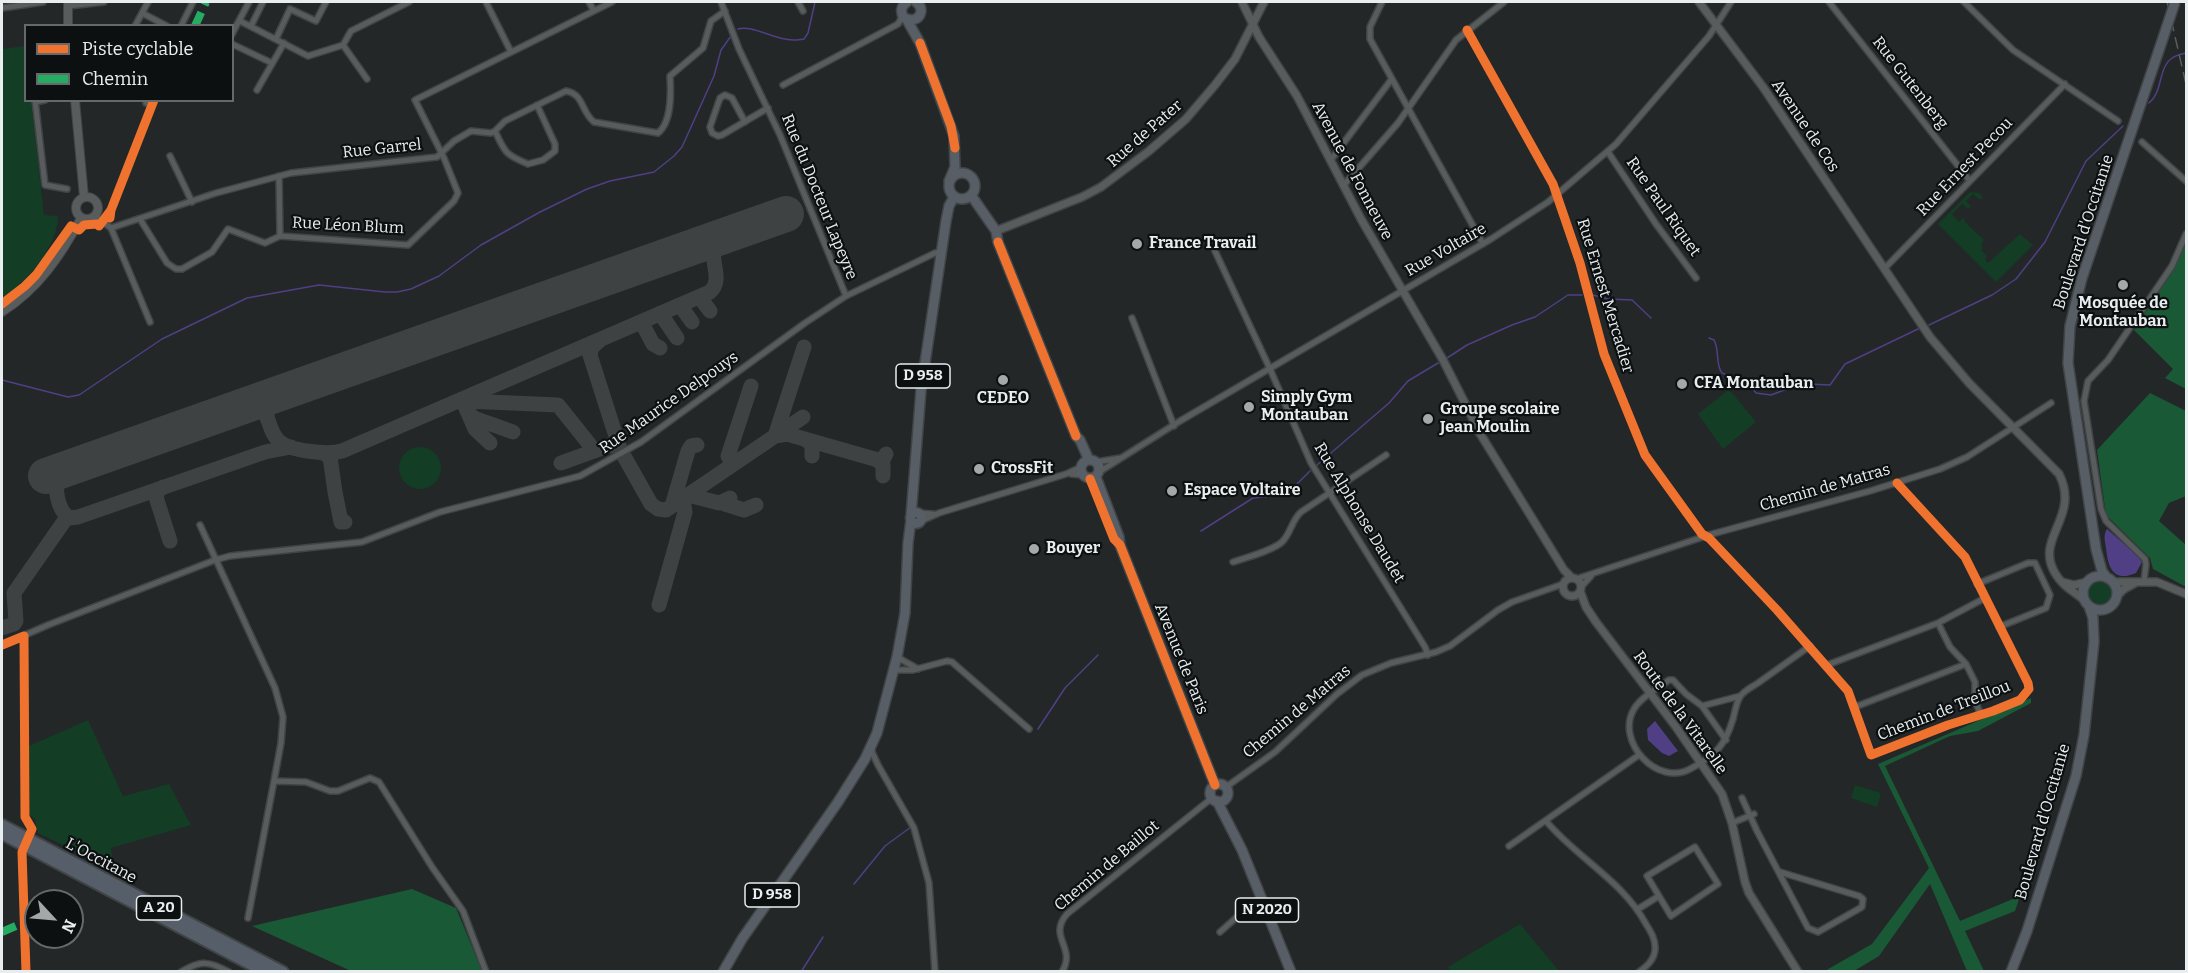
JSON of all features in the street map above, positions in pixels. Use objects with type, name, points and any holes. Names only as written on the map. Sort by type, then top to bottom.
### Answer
[{"type":"highway","name":"L'Occitane","points":[[2,825],[283,972]]},
{"type":"highway","name":"L'Occitane","points":[[2,834],[265,972]]},
{"type":"main road","points":[[909,18],[921,11],[916,2]]},
{"type":"main road","name":"Boulevard d'Occitanie","points":[[2110,580],[2102,571],[2096,549],[2069,376],[2070,326],[2082,278],[2175,2]]},
{"type":"main road","points":[[904,3],[951,126],[956,147],[967,173],[975,183],[975,190],[971,195],[961,199],[949,190],[949,181],[955,167],[956,147]]},
{"type":"main road","points":[[68,4],[68,24]]},
{"type":"main road","points":[[75,102],[84,196]]},
{"type":"main road","points":[[949,181],[955,174],[967,173]]},
{"type":"main road","name":"Avenue de Paris","points":[[971,195],[996,231],[998,242],[1076,436],[1075,442],[1089,469],[1114,539],[1120,545],[1215,785]]},
{"type":"main road","points":[[84,196],[91,197],[97,202],[98,209],[95,216],[88,219],[81,218],[76,213],[75,206],[78,200],[84,196]]},
{"type":"main road","name":"D 958","points":[[723,972],[747,931],[864,759],[873,743],[882,713],[897,657],[904,613],[908,553],[917,517],[912,502],[921,390],[946,222],[949,206],[954,196]]},
{"type":"main road","points":[[2,312],[17,302],[42,279],[81,218]]},
{"type":"main road","name":"Boulevard d'Occitanie","points":[[2088,581],[2094,569],[2096,549]]},
{"type":"main road","points":[[2100,577],[2110,580],[2116,589],[2113,604],[2106,609],[2095,610],[2087,604],[2083,592],[2088,581],[2100,577]]},
{"type":"main road","name":"Boulevard d'Occitanie","points":[[2011,972],[2076,776],[2085,725],[2094,642],[2093,618],[2087,604]]},
{"type":"main road","name":"Boulevard d'Occitanie","points":[[2094,642],[2106,609]]},
{"type":"main road","name":"D 958","points":[[824,821],[862,756],[882,713]]},
{"type":"main road","points":[[1220,784],[1226,788],[1227,792],[1218,799],[1210,792],[1215,785],[1220,784]]},
{"type":"main road","name":"N 2020","points":[[1218,799],[1242,850],[1291,972]]},
{"type":"street","points":[[2,8],[43,2]]},
{"type":"street","points":[[68,4],[104,2]]},
{"type":"street","points":[[136,24],[148,2]]},
{"type":"street","points":[[182,24],[193,2]]},
{"type":"street","points":[[234,31],[249,2]]},
{"type":"street","points":[[251,26],[263,2]]},
{"type":"street","points":[[276,39],[290,9],[316,21],[326,2]]},
{"type":"street","points":[[240,21],[308,56],[343,45],[351,31],[409,2]]},
{"type":"street","points":[[486,2],[511,52]]},
{"type":"street","points":[[589,2],[594,11]]},
{"type":"street","name":"Rue Garrel","points":[[111,228],[291,172],[436,157],[441,153],[415,100],[612,2]]},
{"type":"street","name":"Rue du Docteur Lapeyre","points":[[721,2],[739,49],[768,108],[846,296]]},
{"type":"street","points":[[798,2],[803,11]]},
{"type":"street","name":"Avenue de Fonneuve","points":[[1242,2],[1253,25],[1297,96],[1343,186],[1438,354],[1466,414],[1478,429],[1564,570],[1568,583]]},
{"type":"street","name":"Rue de Pater","points":[[996,231],[1048,212],[1094,191],[1149,152],[1186,118],[1215,86],[1234,59],[1264,2]]},
{"type":"street","points":[[1382,2],[1370,27],[1370,39],[1482,244]]},
{"type":"street","points":[[1343,186],[1408,110],[1456,40],[1504,2]]},
{"type":"street","name":"Avenue de Cos","points":[[1699,2],[1763,87],[1930,337],[1969,383],[2059,474],[2064,484],[2066,498],[2049,553],[2052,567],[2062,582]]},
{"type":"street","name":"Rue Voltaire","points":[[917,517],[935,514],[1121,458],[1482,244],[1557,194],[1608,152],[1667,86],[1717,25],[1731,2]]},
{"type":"street","name":"Rue Gutenberg","points":[[1829,2],[1970,181]]},
{"type":"street","points":[[1964,2],[2013,50],[2118,121]]},
{"type":"street","points":[[441,153],[454,141],[471,132],[491,133],[505,121],[566,91],[579,96],[589,118],[594,122],[658,133],[665,124],[671,94],[670,76],[703,48],[711,21],[725,11]]},
{"type":"street","points":[[142,12],[163,24]]},
{"type":"street","points":[[783,85],[909,18]]},
{"type":"street","name":"Rue Ernest Mercadier","points":[[1467,30],[1557,194],[1580,263],[1604,354],[1645,455],[1702,534],[1810,646],[1848,691],[1871,755]]},
{"type":"street","points":[[257,90],[284,43]]},
{"type":"street","points":[[234,45],[272,63]]},
{"type":"street","points":[[343,45],[367,79]]},
{"type":"street","points":[[1330,161],[1391,80]]},
{"type":"street","name":"Rue Ernest Pecou","points":[[1884,269],[2065,84]]},
{"type":"street","name":"Rue du Docteur Lapeyre","points":[[745,122],[732,98],[725,95],[720,98],[710,127],[712,133],[718,136],[745,122],[768,108]]},
{"type":"street","points":[[35,102],[45,185],[68,189]]},
{"type":"street","points":[[495,131],[510,157],[528,164],[543,160],[555,151],[555,144],[537,105]]},
{"type":"street","points":[[2142,142],[2187,181]]},
{"type":"street","name":"Rue Paul Riquet","points":[[1608,152],[1656,224],[1696,278]]},
{"type":"street","name":"Rue Léon Blum","points":[[140,219],[167,263],[176,269],[182,269],[212,252],[228,229],[265,243],[280,236],[408,245],[454,201],[458,193],[441,153]]},
{"type":"street","points":[[170,156],[192,202]]},
{"type":"street","name":"Rue Léon Blum","points":[[279,176],[280,236]]},
{"type":"street","points":[[95,216],[111,228],[150,322]]},
{"type":"street","points":[[2142,581],[2145,559],[2106,521],[2101,509],[2084,401],[2088,381],[2108,360],[2165,275],[2187,234]]},
{"type":"street","name":"Rue Alphonse Daudet","points":[[1215,251],[1270,369],[1301,444],[1428,655]]},
{"type":"street","name":"Rue Maurice Delpouys","points":[[2,645],[215,560],[230,556],[362,542],[440,512],[487,498],[580,476],[635,447],[805,323],[846,296],[942,252]]},
{"type":"street","points":[[1132,318],[1174,426]]},
{"type":"street","name":"Chemin de Matras","points":[[1226,788],[1294,736],[1354,680],[1383,665],[1428,655],[1450,646],[1512,602],[1706,536],[1897,483],[1956,463],[2051,403]]},
{"type":"street","points":[[1233,562],[1279,545],[1297,516],[1386,455]]},
{"type":"street","name":"Rue Voltaire","points":[[1089,469],[1113,457],[1121,458]]},
{"type":"street","name":"Chemin de Treillou","points":[[1871,755],[2020,699],[2027,694],[2029,689],[1965,557],[1897,483]]},
{"type":"street","points":[[200,525],[275,688],[283,717],[281,743],[248,918]]},
{"type":"street","points":[[1977,584],[2028,563],[2035,563],[2050,595],[2046,608],[1999,627]]},
{"type":"street","name":"Chemin de Matras","points":[[1581,589],[1594,574]]},
{"type":"street","points":[[2110,580],[2162,584],[2187,594]]},
{"type":"street","points":[[2062,582],[2074,585],[2088,581]]},
{"type":"street","points":[[2116,597],[2124,589],[2142,581]]},
{"type":"street","points":[[2062,582],[2087,604]]},
{"type":"street","name":"Route de la Vitarelle","points":[[1568,583],[1581,589],[1586,607]]},
{"type":"street","name":"Route de la Vitarelle","points":[[1568,583],[1572,596],[1586,607],[1701,762],[1722,794],[1732,823],[1749,893],[1798,972]]},
{"type":"street","points":[[1572,596],[1577,595],[1581,589]]},
{"type":"street","points":[[1827,665],[1938,623],[1985,598]]},
{"type":"street","points":[[1938,623],[1950,647],[1966,664],[1975,682],[1975,701],[1981,715]]},
{"type":"street","points":[[24,636],[25,817],[32,829],[31,834]]},
{"type":"street","points":[[1702,706],[1740,696],[1810,646]]},
{"type":"street","points":[[897,657],[918,669]]},
{"type":"street","points":[[894,670],[906,671],[952,662],[1029,729]]},
{"type":"street","points":[[1855,707],[1966,664]]},
{"type":"street","points":[[1726,740],[1702,706],[1673,680],[1669,680],[1637,704],[1630,718],[1630,732],[1639,755],[1650,765],[1665,772],[1680,773],[1689,770],[1721,747],[1726,740],[1740,696]]},
{"type":"street","points":[[873,743],[873,752],[878,765],[914,828],[929,883],[935,972]]},
{"type":"street","points":[[1509,846],[1639,755]]},
{"type":"street","points":[[864,759],[871,759],[878,765]]},
{"type":"street","points":[[274,781],[306,782],[330,791],[338,791],[370,778],[379,782],[432,867],[463,911],[486,972]]},
{"type":"street","points":[[1742,798],[1753,815],[1780,872],[1808,928],[1818,932],[1863,908],[1863,899],[1859,896],[1780,872]]},
{"type":"street","name":"Chemin de Baillot","points":[[1062,972],[1067,961],[1067,954],[1059,929],[1060,923],[1067,914],[1218,799]]},
{"type":"street","points":[[1732,823],[1753,815]]},
{"type":"street","points":[[1546,821],[1615,883],[1638,909],[1653,935],[1655,948],[1650,962],[1639,972]]},
{"type":"street","points":[[1695,847],[1718,884],[1671,916],[1659,896],[1647,876],[1695,847]]},
{"type":"street","points":[[22,852],[26,972]]},
{"type":"street","points":[[1638,909],[1659,896]]},
{"type":"street","points":[[1220,932],[1255,901],[1262,898]]},
{"type":"street","points":[[181,972],[195,963],[205,962],[229,972]]},
{"type":"green space","points":[[24,46],[24,102],[31,102],[44,215],[58,216],[57,227],[47,251],[31,273],[2,298],[2,49]]},
{"type":"green space","points":[[1970,192],[1979,193],[1983,197],[1980,200],[1973,194],[1966,201],[1971,206],[1968,209],[1962,204],[1952,214],[1959,222],[1964,217],[1965,222],[1984,240],[1981,250],[1987,256],[1985,260],[1988,263],[2020,234],[2033,245],[1996,282],[1938,224]]},
{"type":"green space","points":[[2186,243],[2186,389],[2165,378],[2173,369],[2134,330],[2172,272]]},
{"type":"green space","points":[[1728,390],[1756,422],[1723,449],[1698,414]]},
{"type":"green space","points":[[2150,393],[2186,411],[2186,496],[2169,503],[2159,521],[2186,545],[2186,587],[2153,569],[2150,558],[2106,515],[2097,450]]},
{"type":"green space","points":[[420,447],[435,453],[441,468],[435,483],[420,489],[405,483],[399,468],[405,453]]},
{"type":"green space","points":[[2100,581],[2109,584],[2112,593],[2109,602],[2100,605],[2091,602],[2088,593],[2091,584]]},
{"type":"green space","points":[[2031,698],[2031,703],[1978,731],[1950,736],[1885,766],[1960,921],[2020,896],[2015,911],[1965,931],[1984,971],[1967,971],[1930,884],[1879,956],[1854,971],[1823,972],[1872,944],[1929,868],[1878,764]]},
{"type":"green space","points":[[88,720],[123,796],[169,784],[191,825],[111,848],[114,870],[38,833],[35,819],[30,815],[29,746]]},
{"type":"green space","points":[[1855,785],[1881,793],[1877,807],[1851,798]]},
{"type":"green space","points":[[412,889],[456,908],[482,971],[351,971],[252,926]]},
{"type":"green space","points":[[1520,924],[1559,971],[1450,971],[1448,967]]},
{"type":"shaded area","points":[[2107,529],[2142,562],[2136,573],[2122,576],[2110,567],[2105,543]]},
{"type":"shaded area","points":[[1655,721],[1678,751],[1669,756],[1662,753],[1648,740],[1647,729]]},
{"type":"waterway","points":[[738,29],[752,29],[786,39],[804,39],[808,33],[815,2]]},
{"type":"waterway","points":[[2,380],[68,397],[79,395],[162,339],[247,298],[319,285],[397,292],[411,289],[439,276],[481,245],[540,212],[587,189],[610,181],[654,172],[674,156],[682,147],[714,76],[721,50],[731,36]]},
{"type":"waterway","points":[[2149,103],[2157,93],[2168,62],[2186,53]]},
{"type":"waterway","points":[[1929,325],[1992,295],[2016,279],[2045,242],[2086,161],[2123,126]]},
{"type":"waterway","points":[[1447,358],[1467,345],[1535,317],[1568,295],[1582,295]]},
{"type":"waterway","points":[[1593,295],[1608,299],[1632,300],[1651,318]]},
{"type":"waterway","points":[[1808,384],[1830,385],[1845,364],[1918,329]]},
{"type":"waterway","points":[[1709,338],[1716,344],[1722,373],[1749,384],[1756,393],[1771,395],[1795,386]]},
{"type":"waterway","points":[[1317,465],[1389,403],[1408,381],[1438,363]]},
{"type":"waterway","points":[[1201,531],[1253,498],[1280,495],[1297,484],[1310,471]]},
{"type":"waterway","points":[[1038,729],[1065,688],[1098,655]]},
{"type":"waterway","points":[[854,884],[885,846],[911,827]]},
{"type":"waterway","points":[[801,972],[823,937]]},
{"type":"taxiway","points":[[297,387],[276,395],[268,404],[267,417],[275,437],[284,444],[300,450],[328,453],[342,451],[710,292],[715,286],[716,279],[713,257],[716,244],[722,238],[749,227]]},
{"type":"taxiway","points":[[676,253],[702,246],[710,252],[714,260]]},
{"type":"taxiway","points":[[696,298],[701,299],[710,311]]},
{"type":"taxiway","points":[[677,306],[682,308],[692,322]]},
{"type":"taxiway","points":[[657,315],[662,316],[677,338]]},
{"type":"taxiway","points":[[638,323],[643,325],[653,344],[660,348]]},
{"type":"taxiway","points":[[599,341],[592,347],[590,355],[620,449],[651,504],[658,509],[666,510],[803,417]]},
{"type":"taxiway","points":[[775,436],[804,347]]},
{"type":"taxiway","points":[[733,464],[728,456],[751,386]]},
{"type":"taxiway","points":[[462,399],[475,429],[490,443]]},
{"type":"taxiway","points":[[465,401],[558,405],[590,445]]},
{"type":"taxiway","points":[[243,407],[261,411],[268,420]]},
{"type":"taxiway","points":[[467,411],[474,418],[513,432]]},
{"type":"taxiway","points":[[775,436],[787,434],[878,460],[884,458],[886,454]]},
{"type":"taxiway","points":[[804,439],[812,444],[812,456]]},
{"type":"taxiway","points":[[672,506],[688,451],[691,446],[697,445]]},
{"type":"taxiway","points":[[561,463],[608,446],[620,449]]},
{"type":"taxiway","points":[[85,463],[65,472],[57,484],[59,503],[69,518],[78,517],[265,452],[291,447]]},
{"type":"taxiway","points":[[323,453],[330,457],[341,522],[345,522]]},
{"type":"taxiway","points":[[876,459],[883,465],[883,476]]},
{"type":"taxiway","points":[[163,487],[158,491],[156,497],[170,541]]},
{"type":"taxiway","points":[[688,495],[719,503],[730,498]]},
{"type":"taxiway","points":[[659,605],[685,512],[683,498]]},
{"type":"taxiway","points":[[725,504],[744,510],[756,505]]},
{"type":"taxiway","points":[[2,628],[16,621],[14,593],[65,520],[69,518]]},
{"type":"runway","points":[[46,476],[786,214]]},
{"type":"railway","points":[[2167,2],[2186,84]]},
{"type":"marked path","points":[[196,24],[206,2]]},
{"type":"marked path","points":[[2,932],[24,922]]},
{"type":"cycle path","points":[[1467,30],[1553,184],[1580,263],[1604,354],[1645,455],[1702,534],[1709,538],[1777,610],[1848,691],[1871,755],[2020,700],[2029,689],[1965,557],[1897,483]]},
{"type":"cycle path","points":[[920,43],[951,126],[955,148]]},
{"type":"cycle path","points":[[110,218],[111,210],[153,102]]},
{"type":"cycle path","points":[[2,304],[36,275],[71,226],[79,230],[84,225],[97,224],[99,226],[111,210]]},
{"type":"cycle path","points":[[998,242],[1076,436]]},
{"type":"cycle path","points":[[1090,479],[1114,539],[1120,545],[1215,785]]},
{"type":"cycle path","points":[[2,645],[24,636],[25,817],[32,829],[22,852],[26,972]]},
{"type":"place","name":"France Travail","points":[[1137,244]]},
{"type":"place","name":"Mosquée de Montauban","points":[[2123,285]]},
{"type":"place","name":"CEDEO","points":[[1003,380]]},
{"type":"place","name":"CFA Montauban","points":[[1682,384]]},
{"type":"place","name":"Simply Gym Montauban","points":[[1249,407]]},
{"type":"place","name":"Groupe scolaire Jean Moulin","points":[[1428,419]]},
{"type":"place","name":"CrossFit","points":[[979,469]]},
{"type":"place","name":"Espace Voltaire","points":[[1172,491]]},
{"type":"place","name":"Bouyer","points":[[1034,549]]}]
